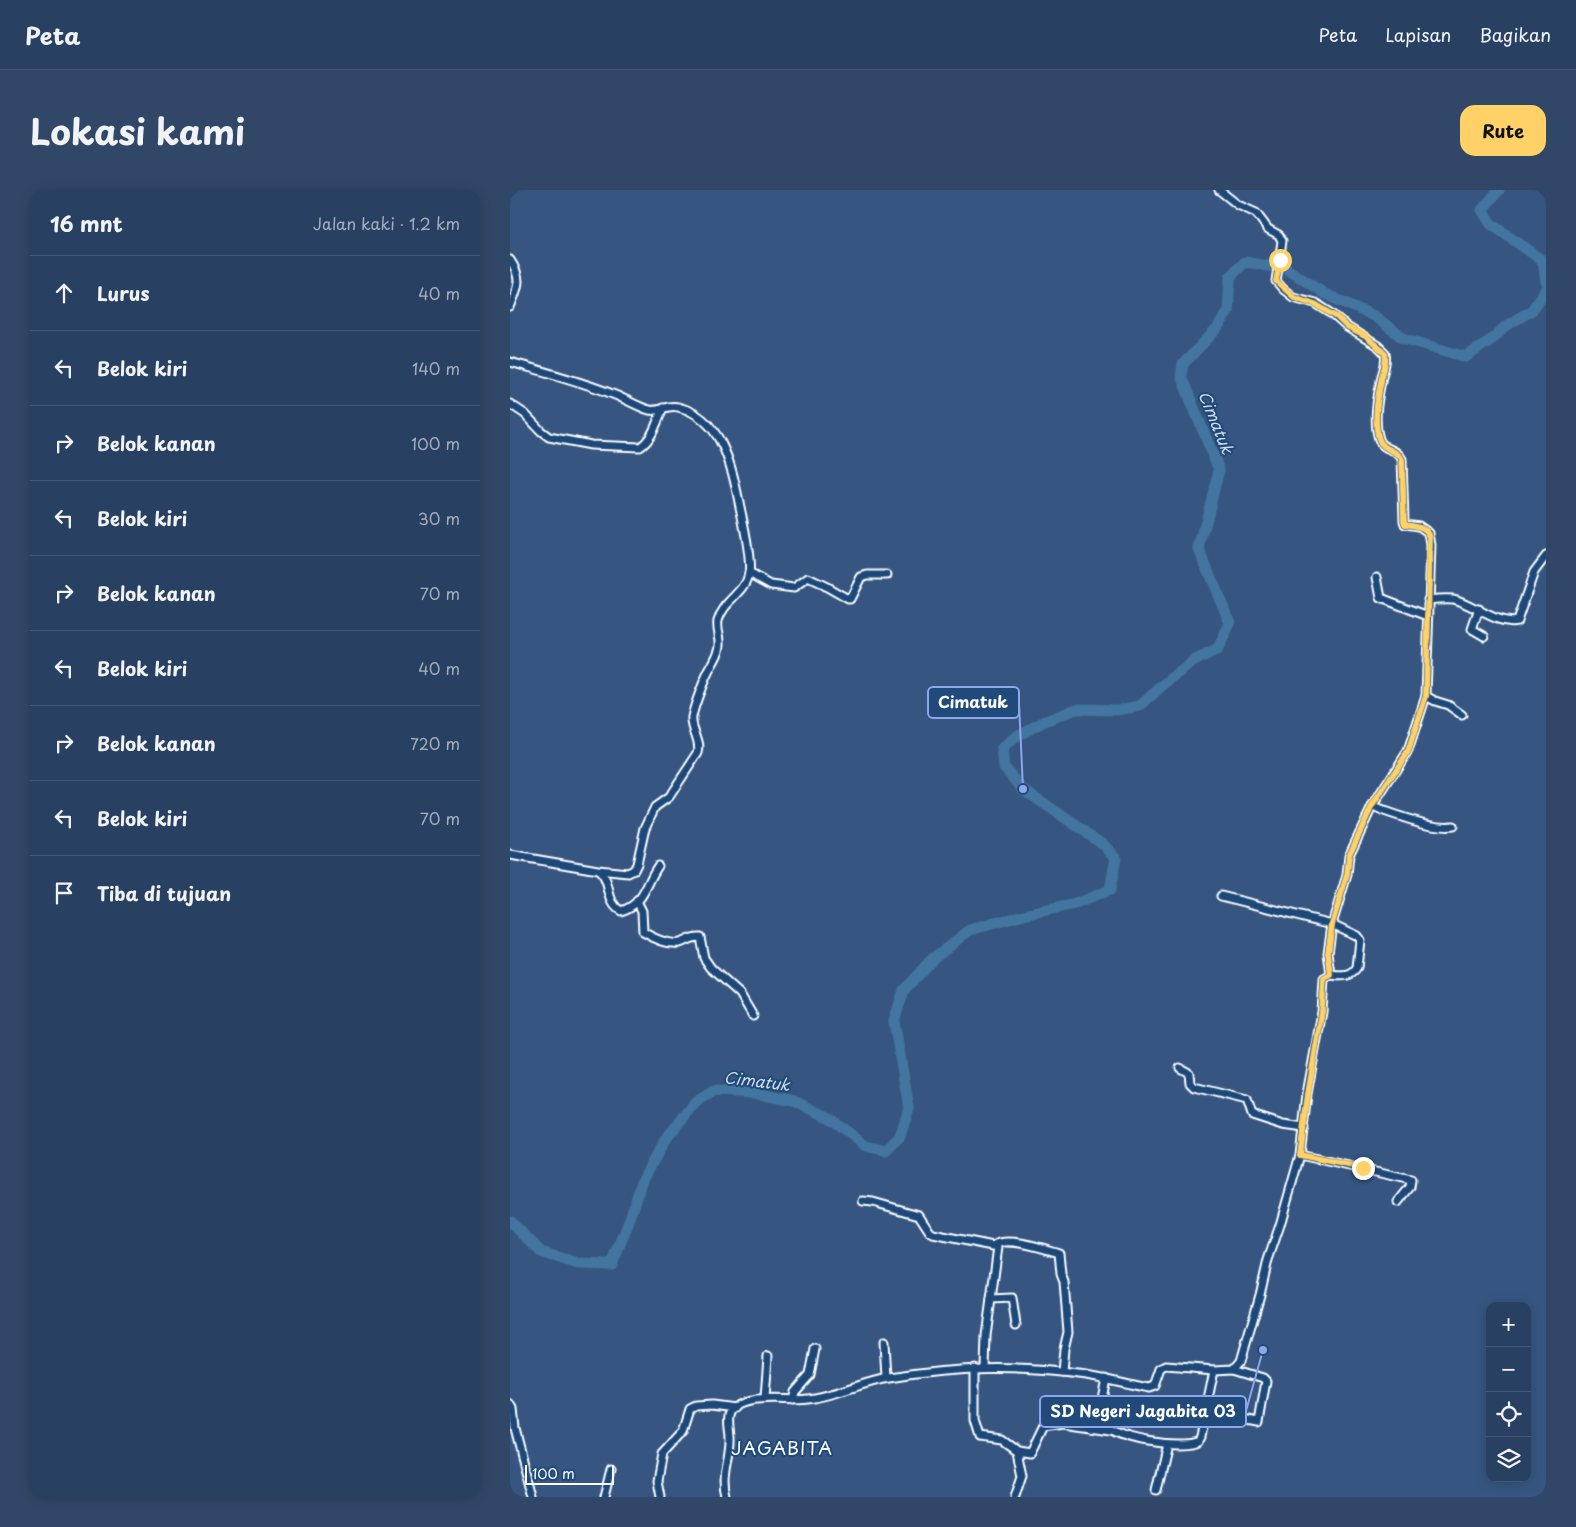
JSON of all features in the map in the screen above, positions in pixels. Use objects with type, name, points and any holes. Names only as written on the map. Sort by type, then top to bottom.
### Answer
[{"type":"street","points":[[1219,190],[1238,205],[1256,213],[1268,229],[1280,235],[1282,241],[1276,281],[1294,297],[1315,304],[1337,317],[1347,327],[1365,336],[1385,353],[1385,364],[1377,401],[1376,427],[1379,441],[1382,445],[1398,453],[1402,459],[1405,524],[1419,526],[1429,533],[1426,696],[1408,752],[1372,806],[1351,850],[1347,875],[1332,924],[1328,953],[1331,975]]},
{"type":"street","points":[[510,260],[518,274],[519,280],[510,307]]},
{"type":"street","points":[[510,362],[566,377],[650,411],[658,411],[670,405],[680,407],[695,414],[711,426],[721,441],[734,477],[745,531],[749,573],[744,586],[728,602],[720,614],[718,623],[721,642],[720,649],[710,668],[692,720],[700,747],[698,753],[669,797],[655,807],[645,828],[634,870],[628,873],[598,870],[510,855]]},
{"type":"street","points":[[510,404],[525,414],[541,431],[549,436],[591,445],[640,447],[650,437],[663,408]]},
{"type":"street","points":[[1428,600],[1454,599],[1507,621],[1517,621],[1534,572],[1546,556]]},
{"type":"street","points":[[749,573],[771,585],[794,588],[808,578],[827,586],[848,599],[850,599],[861,577],[879,574],[887,575]]},
{"type":"street","points":[[1377,576],[1381,598],[1428,616]]},
{"type":"street","points":[[1479,610],[1472,629],[1484,636]]},
{"type":"street","points":[[1426,696],[1448,705],[1462,715]]},
{"type":"street","points":[[1372,806],[1411,819],[1453,826]]},
{"type":"street","points":[[598,870],[606,878],[611,902],[616,908],[623,911],[644,895],[658,866]]},
{"type":"street","points":[[1221,896],[1332,924],[1358,936],[1360,940],[1355,972],[1347,976],[1331,975],[1324,979],[1322,1012],[1300,1155],[1268,1260],[1244,1352],[1240,1364],[1234,1370]]},
{"type":"street","points":[[637,900],[642,910],[643,932],[654,938],[680,943],[694,936],[700,937],[704,958],[711,968],[740,994],[753,1016]]},
{"type":"street","points":[[1180,1068],[1189,1072],[1190,1083],[1194,1087],[1247,1100],[1252,1115],[1283,1125],[1304,1128]]},
{"type":"street","points":[[1300,1155],[1412,1180],[1410,1187],[1398,1202]]},
{"type":"street","points":[[863,1201],[874,1202],[919,1215],[933,1234],[995,1245],[999,1242],[1023,1244],[1059,1253],[1061,1274],[1064,1282],[1068,1332],[1062,1372]]},
{"type":"street","points":[[985,1368],[986,1336],[998,1248],[995,1245]]},
{"type":"street","points":[[991,1299],[1012,1298],[1016,1325]]},
{"type":"street","points":[[884,1342],[886,1378]]},
{"type":"street","points":[[793,1400],[795,1392],[810,1374],[815,1349]]},
{"type":"street","points":[[765,1399],[768,1356]]},
{"type":"street","points":[[727,1497],[724,1480],[730,1443],[729,1416],[735,1408],[746,1403],[765,1399],[793,1400],[825,1397],[886,1378],[975,1368],[1015,1368],[1062,1372],[1106,1378],[1149,1388],[1155,1386],[1161,1369],[1166,1366],[1234,1370],[1263,1378],[1266,1381],[1259,1422],[1206,1412]]},
{"type":"street","points":[[975,1368],[975,1421],[980,1437],[1002,1440],[1017,1451],[1030,1453],[1043,1426],[1064,1423],[1111,1430],[1140,1440],[1167,1444],[1193,1443],[1198,1441],[1214,1370]]},
{"type":"street","points":[[1106,1378],[1101,1413],[1103,1421],[1111,1430]]},
{"type":"street","points":[[510,1404],[513,1406],[516,1428],[533,1497]]},
{"type":"street","points":[[660,1497],[657,1480],[662,1454],[683,1431],[690,1409],[696,1406],[712,1404],[735,1408]]},
{"type":"street","points":[[1156,1490],[1167,1444]]},
{"type":"street","points":[[1016,1497],[1022,1476],[1017,1451]]},
{"type":"street","points":[[604,1497],[611,1469]]},
{"type":"waterway","name":"Cimatuk","points":[[1499,190],[1482,210],[1491,224],[1543,261],[1546,281]]},
{"type":"waterway","name":"Cimatuk","points":[[510,1221],[541,1252],[578,1264],[612,1265],[643,1179],[665,1140],[696,1102],[714,1091],[754,1093],[794,1101],[828,1117],[866,1146],[886,1151],[900,1136],[909,1108],[894,1021],[904,990],[932,959],[970,930],[1020,916],[1075,904],[1110,890],[1116,858],[1103,844],[1023,789],[1004,767],[1002,749],[1017,736],[1043,722],[1076,709],[1117,710],[1140,706],[1194,661],[1218,649],[1230,623],[1199,549],[1219,470],[1181,376],[1183,364],[1217,329],[1228,311],[1230,277],[1245,262],[1287,269],[1325,294],[1374,316],[1403,338],[1466,357],[1492,339],[1506,326],[1532,310],[1546,290]]},
{"type":"place","name":"Cimatuk","points":[[1023,789]]},
{"type":"place","name":"SD Negeri Jagabita 03","points":[[1263,1350]]},
{"type":"district","name":"JAGABITA","points":[[782,1447]]},
{"type":"route","points":[[1280,260],[1276,281],[1283,289],[1294,297],[1315,304],[1331,313],[1347,327],[1365,336],[1385,353],[1385,364],[1377,401],[1376,427],[1379,441],[1386,448],[1398,453],[1402,459],[1402,512],[1405,524],[1419,526],[1429,533],[1430,538],[1426,696],[1408,752],[1372,806],[1352,845],[1349,855],[1347,875],[1332,924],[1328,953],[1331,975],[1324,979],[1322,1012],[1300,1155],[1363,1168]]}]
